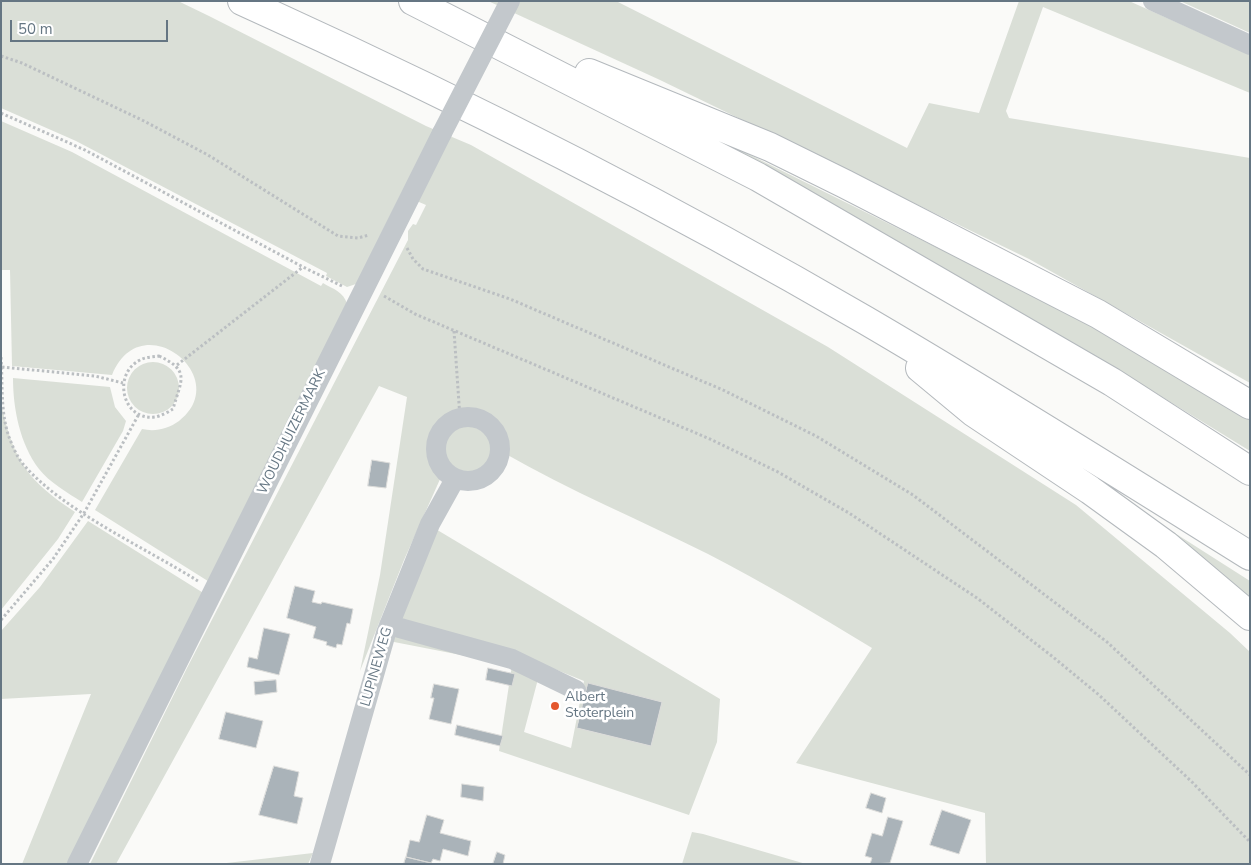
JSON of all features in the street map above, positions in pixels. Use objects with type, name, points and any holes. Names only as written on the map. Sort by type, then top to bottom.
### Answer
[{"type":"highway","points":[[242,1],[372,60],[606,177],[862,318],[1009,405],[1250,556]]},
{"type":"highway","points":[[414,1],[778,151],[1098,314],[1250,406]]},
{"type":"highway","points":[[414,1],[758,177],[1112,382],[1250,471]]},
{"type":"highway","points":[[862,318],[972,412],[1090,490],[1166,544],[1250,616]]},
{"type":"street","name":"WOUDHUIZERMARK","points":[[77,864],[389,236],[510,1]]},
{"type":"street","points":[[1152,1],[1250,44]]},
{"type":"street","points":[[460,418],[479,419],[491,426],[497,436],[500,449],[497,462],[489,474],[480,479],[467,482],[455,478],[444,471],[438,462],[435,447],[437,437],[446,425],[460,418]]},
{"type":"street","name":"LUPINEWEG","points":[[320,864],[389,625],[430,524],[455,478]]},
{"type":"street","points":[[389,625],[512,659],[576,690]]},
{"type":"path","points":[[1,56],[22,62],[144,121],[208,155],[338,236],[389,236],[408,248],[413,259],[423,269],[510,299],[723,390],[816,436],[913,494],[1108,642],[1250,776]]},
{"type":"path","points":[[1,113],[85,150],[303,267],[363,290],[454,331],[710,439],[778,472],[849,512],[977,598],[1053,657],[1099,695],[1191,781],[1250,842]]},
{"type":"path","points":[[177,366],[303,267]]},
{"type":"path","points":[[454,331],[460,418]]},
{"type":"path","points":[[159,356],[177,366],[182,376],[173,409],[154,417],[139,414],[126,400],[123,383],[129,367],[141,359],[159,356]]},
{"type":"path","points":[[1,357],[2,413],[9,437],[21,463],[46,488],[180,570]]},
{"type":"path","points":[[2,367],[95,376],[123,383]]},
{"type":"path","points":[[1,620],[53,559],[84,513],[139,414]]},
{"type":"shaded area","points":[[1,1],[178,1],[426,126],[471,145],[828,347],[1076,505],[1230,633],[1250,652],[1250,864],[986,864],[985,813],[796,763],[872,648],[729,565],[554,480],[504,453],[499,430],[487,417],[471,413],[454,416],[439,425],[429,440],[429,457],[441,477],[404,560],[360,671],[380,575],[407,397],[379,386],[116,864],[90,864],[187,668],[408,240],[408,231],[413,224],[416,225],[426,205],[405,196],[356,284],[347,287],[326,276],[327,273],[76,141],[1,108]]},
{"type":"shaded area","points":[[488,1],[616,1],[907,148],[929,103],[979,113],[1019,1],[1129,1],[1250,55],[1250,93],[1043,7],[1006,111],[1009,118],[1250,158],[1250,383],[1029,259],[660,80]]},
{"type":"shaded area","points":[[1180,1],[1250,1],[1250,33]]},
{"type":"shaded area","points":[[1,121],[72,152],[321,286],[323,283],[338,291],[346,300],[347,304],[211,583],[95,510],[142,429],[157,430],[170,426],[179,421],[193,404],[196,386],[190,369],[177,355],[161,347],[143,346],[126,355],[112,375],[12,366],[10,270],[1,270]]},
{"type":"shaded area","points":[[728,144],[1093,325],[1250,415],[1250,451],[1084,349],[727,146]]},
{"type":"shaded area","points":[[153,362],[163,364],[171,370],[177,378],[179,388],[177,398],[171,406],[163,412],[153,414],[143,412],[135,406],[129,398],[127,388],[129,378],[135,370],[143,364]]},
{"type":"shaded area","points":[[13,378],[110,387],[115,407],[126,421],[123,431],[82,502],[48,478],[32,459],[22,437],[16,414]]},
{"type":"shaded area","points":[[1,403],[11,439],[24,466],[44,489],[75,512],[58,539],[1,610]]},
{"type":"shaded area","points":[[466,424],[480,428],[488,436],[492,450],[488,464],[480,472],[466,476],[452,472],[444,464],[440,450],[444,436],[452,428]]},
{"type":"shaded area","points":[[1112,493],[1250,581],[1250,604]]},
{"type":"shaded area","points":[[88,521],[205,594],[71,864],[22,864],[91,694],[1,699],[1,631],[40,587]]},
{"type":"shaded area","points":[[434,528],[720,699],[717,742],[689,815],[499,751],[512,665],[389,641]],"holes":[[[542,664],[584,681],[571,748],[524,732]],[[588,684],[662,702],[651,746],[577,728]]]},
{"type":"shaded area","points":[[692,832],[703,834],[806,864],[682,864]]},
{"type":"shaded area","points":[[313,853],[308,864],[218,864]]},
{"type":"building","points":[[372,460],[390,463],[386,488],[368,486]]},
{"type":"building","points":[[295,586],[315,591],[312,602],[321,604],[322,602],[353,609],[350,624],[347,623],[342,645],[337,644],[336,648],[326,645],[327,642],[313,638],[316,627],[287,618]]},
{"type":"building","points":[[264,628],[290,634],[279,675],[247,667],[249,657],[257,659]]},
{"type":"building","points":[[488,668],[515,674],[512,686],[486,680]]},
{"type":"building","points":[[276,680],[277,692],[255,695],[254,682]]},
{"type":"building","points":[[588,683],[662,702],[651,746],[577,728]]},
{"type":"building","points":[[434,684],[459,689],[451,724],[429,719],[434,698],[431,698]]},
{"type":"building","points":[[226,712],[263,721],[256,748],[219,739]]},
{"type":"building","points":[[457,725],[503,736],[500,746],[455,735]]},
{"type":"building","points":[[274,766],[299,772],[294,796],[303,798],[297,824],[259,815]]},
{"type":"building","points":[[462,784],[484,787],[483,801],[461,797]]},
{"type":"building","points":[[871,793],[886,798],[882,813],[866,808]]},
{"type":"building","points":[[942,810],[971,820],[959,854],[930,845]]},
{"type":"building","points":[[427,815],[444,820],[440,833],[471,841],[468,856],[443,849],[440,861],[433,859],[431,863],[406,857],[410,840],[419,842]]},
{"type":"building","points":[[888,817],[903,821],[890,863],[870,864],[872,858],[865,856],[872,833],[882,836]]},
{"type":"building","points":[[497,852],[505,855],[503,864],[493,864]]},
{"type":"building","points":[[406,857],[431,863],[431,864],[404,864]]},
{"type":"place","name":"Albert Stoterplein","points":[[555,706]]}]
